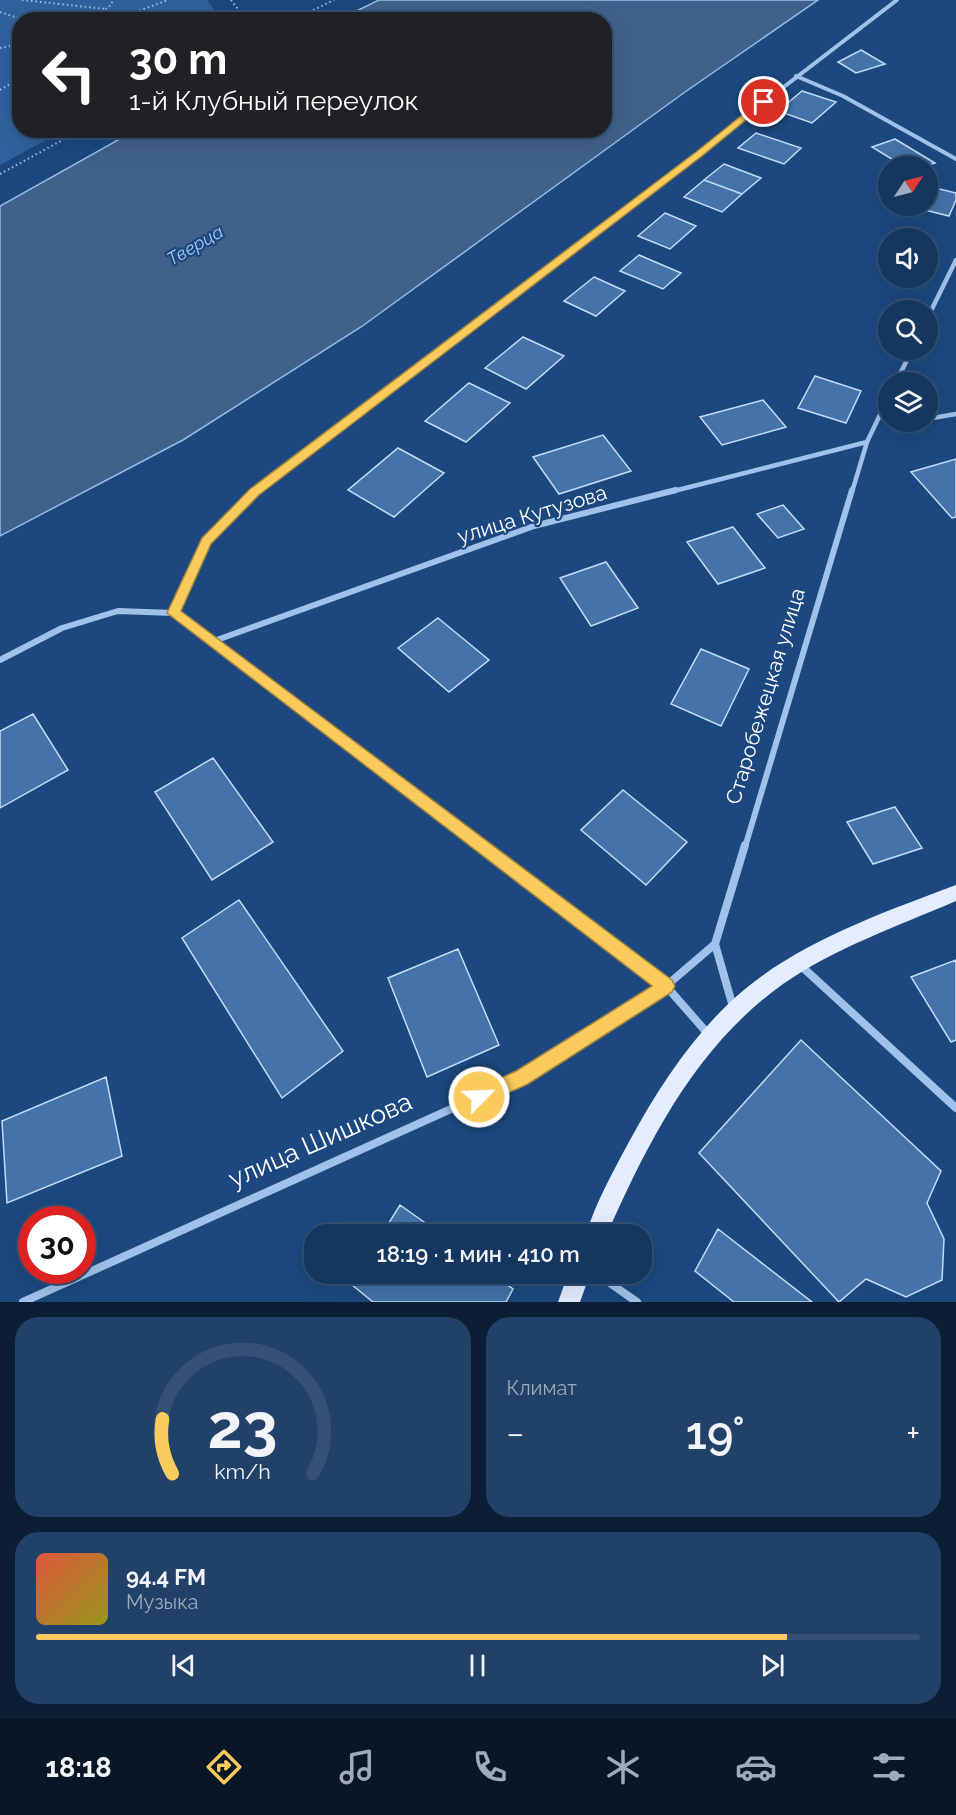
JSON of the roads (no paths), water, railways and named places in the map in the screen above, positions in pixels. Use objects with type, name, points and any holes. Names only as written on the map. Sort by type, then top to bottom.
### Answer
[{"type":"main road","points":[[600,1224],[618,1185],[656,1116],[695,1054],[734,1011],[776,978],[799,964],[841,943],[956,893]]},
{"type":"main road","points":[[569,1302],[575,1284]]},
{"type":"street","points":[[173,613],[206,541],[255,492],[897,0]]},
{"type":"street","points":[[796,76],[843,96],[956,159]]},
{"type":"street","points":[[936,300],[956,260]]},
{"type":"street","points":[[938,418],[956,414]]},
{"type":"street","name":"Старобежецкая улица","points":[[715,944],[867,442],[878,419]]},
{"type":"street","name":"улица Кутузова","points":[[214,641],[534,526],[867,442]]},
{"type":"street","points":[[0,660],[62,628],[117,611],[173,613],[214,641],[666,986],[709,1036]]},
{"type":"street","points":[[715,944],[734,1011]]},
{"type":"street","name":"улица Шишкова","points":[[23,1302],[522,1077],[666,986],[715,944]]},
{"type":"street","points":[[799,964],[956,1108]]},
{"type":"street","points":[[611,1284],[637,1302]]},
{"type":"water","name":"Тверца","points":[[379,0],[818,0],[685,92],[361,327],[183,440],[0,536],[0,206],[121,138],[612,138],[612,12],[354,12]]}]
